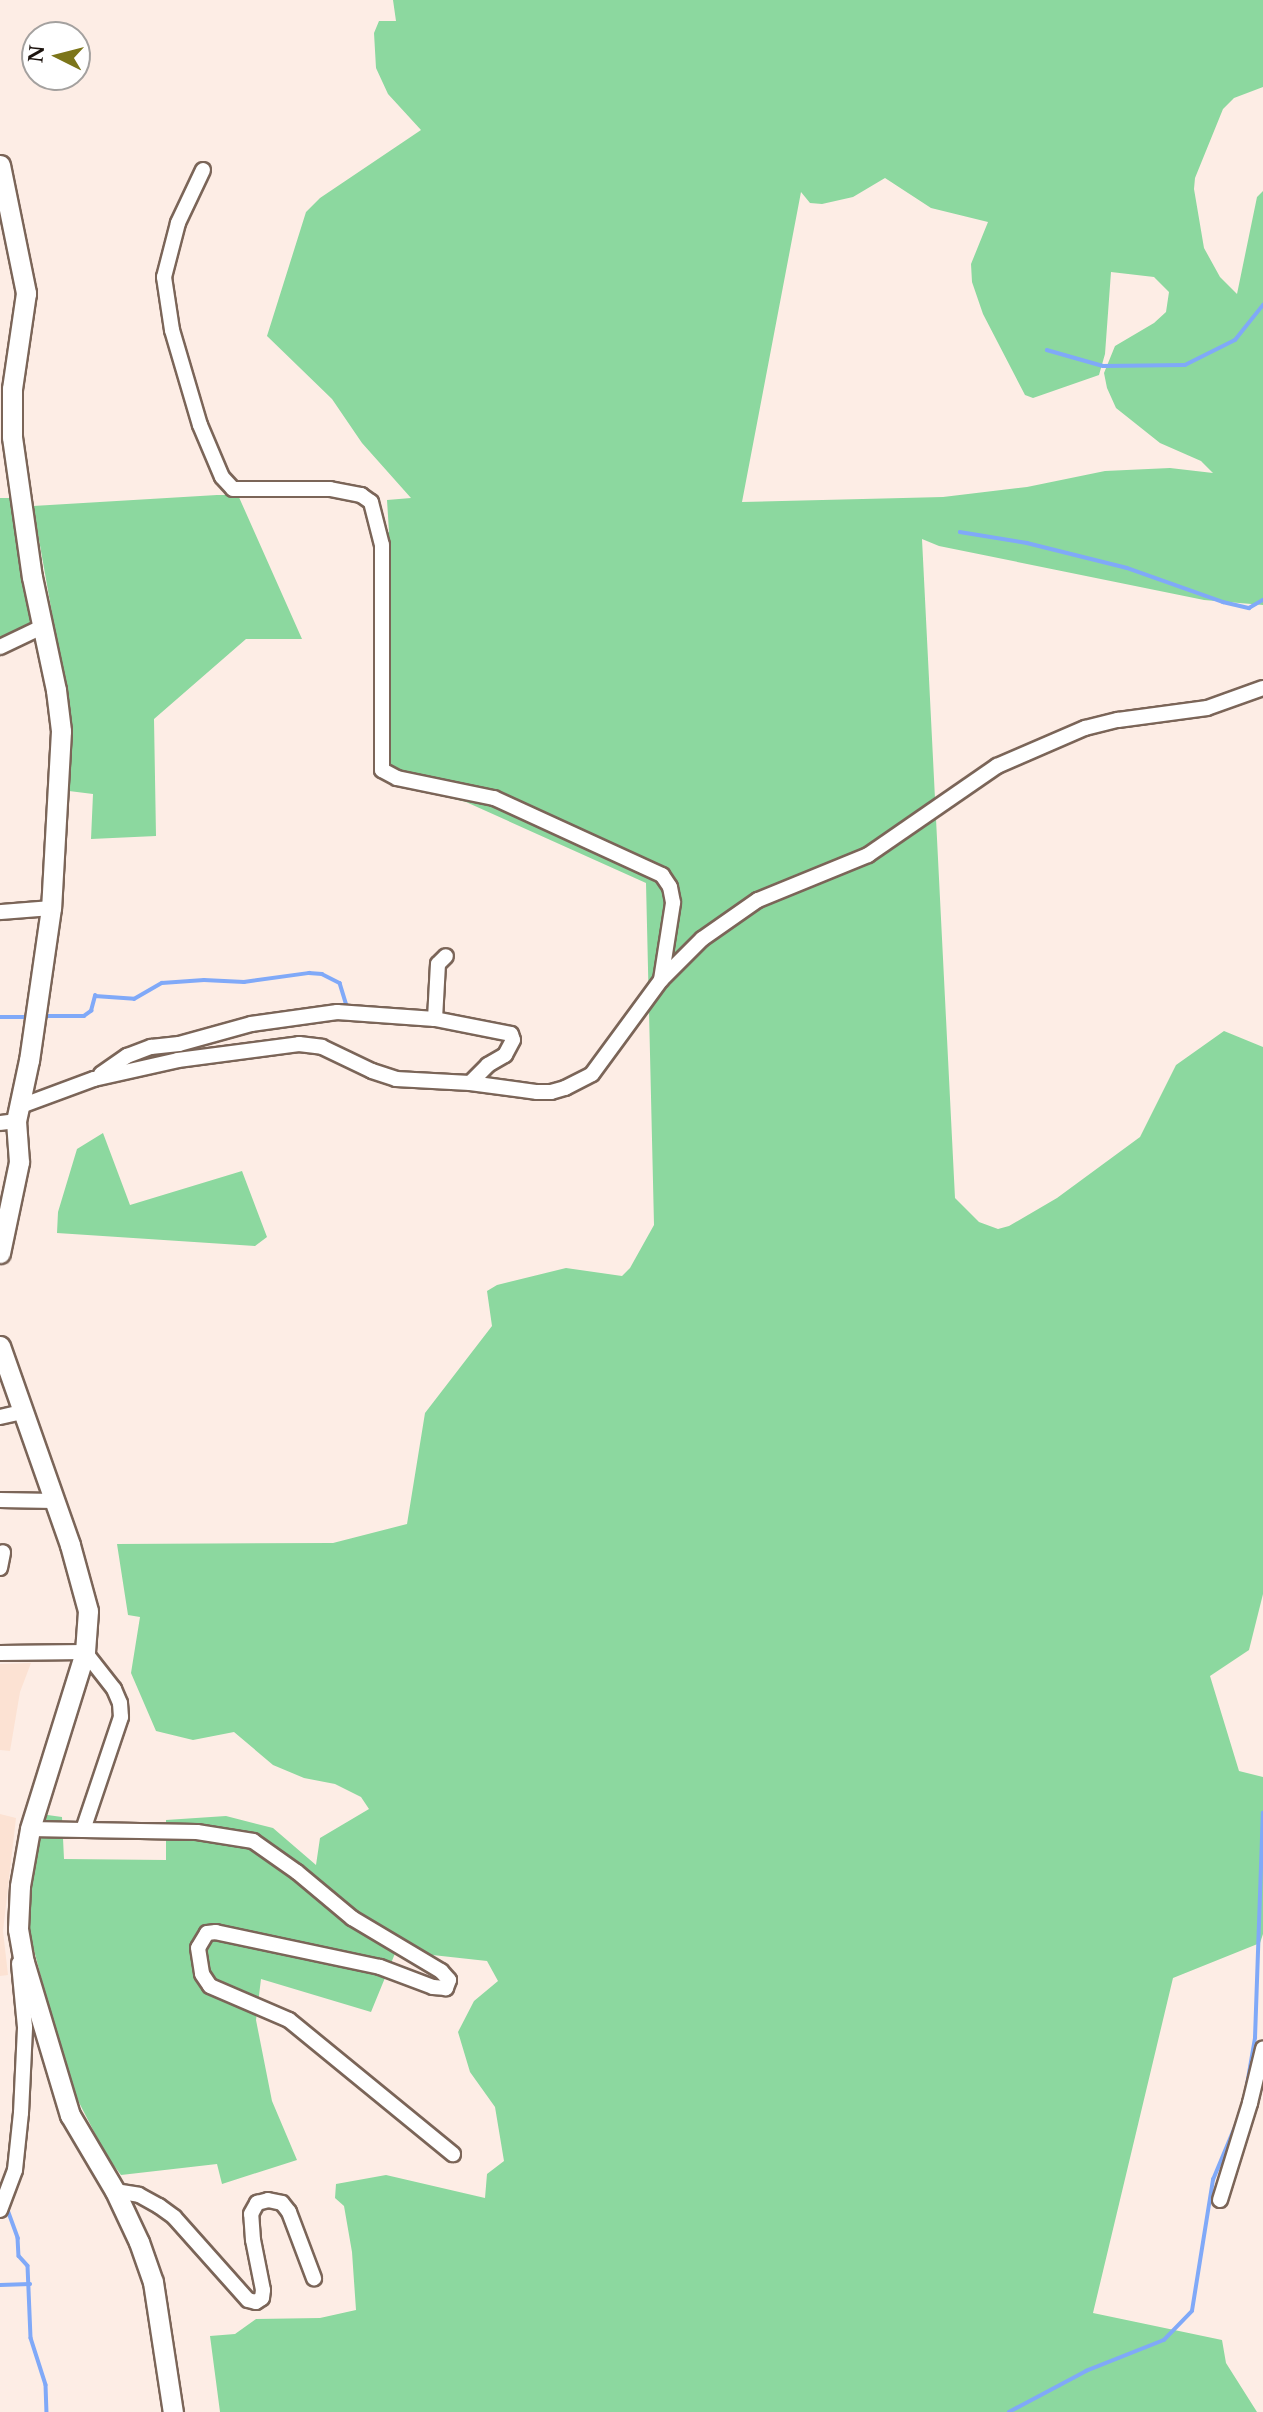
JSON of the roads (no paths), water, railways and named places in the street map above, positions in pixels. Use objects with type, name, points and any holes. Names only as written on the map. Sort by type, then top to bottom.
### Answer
[{"type":"street","points":[[0,165],[26,293],[12,389],[12,437],[32,577],[44,626],[61,730],[51,908],[12,1117],[19,1162],[0,1253]]},
{"type":"street","points":[[203,170],[178,223],[164,277],[172,330],[200,425],[222,477],[233,489],[330,489],[360,495],[371,502],[382,545],[382,770],[397,778],[494,798],[662,875],[670,887],[673,902],[661,980]]},
{"type":"street","points":[[0,647],[44,626]]},
{"type":"street","points":[[94,1079],[217,1054],[299,1044],[322,1047],[372,1071],[396,1079],[470,1083],[551,1092],[592,1074],[661,980],[728,918],[758,900],[868,855],[998,766],[1085,728],[1118,720],[1207,708],[1263,688]]},
{"type":"street","points":[[0,912],[51,908]]},
{"type":"street","points":[[435,1019],[438,964],[446,956]]},
{"type":"street","points":[[12,1117],[94,1079],[127,1056],[151,1047],[178,1044],[251,1024],[337,1012],[435,1019],[511,1034],[513,1040],[505,1055],[488,1065],[470,1083]]},
{"type":"street","points":[[0,1346],[84,1588],[89,1628],[85,1653],[30,1829],[20,1886],[20,1996],[25,2027],[23,2085],[15,2170],[0,2210]]},
{"type":"street","points":[[0,1417],[22,1412]]},
{"type":"street","points":[[0,1500],[54,1502]]},
{"type":"street","points":[[0,1568],[3,1552]]},
{"type":"street","points":[[0,1653],[85,1653]]},
{"type":"street","points":[[83,1830],[121,1717],[114,1689],[85,1653]]},
{"type":"street","points":[[30,1829],[197,1832],[253,1841],[297,1872],[352,1918],[441,1972],[449,1980],[446,1987],[440,1988],[380,1967],[216,1932],[207,1933],[198,1948],[202,1974],[210,1986],[289,2020],[453,2154]]},
{"type":"street","points":[[18,1929],[24,1962],[70,2115],[115,2191],[139,2242],[153,2282],[173,2412]]},
{"type":"street","points":[[1220,2200],[1250,2103],[1263,2049]]},
{"type":"street","points":[[115,2191],[139,2195],[159,2206],[191,2236],[248,2300],[256,2302],[262,2298],[264,2290],[253,2240],[251,2214],[257,2203],[268,2200],[282,2203],[289,2212],[314,2278]]},
{"type":"waterway","points":[[1047,350],[1103,366],[1185,365],[1235,340],[1263,305]]},
{"type":"waterway","points":[[960,532],[1027,543],[1127,568],[1223,602],[1249,608],[1263,600]]},
{"type":"waterway","points":[[41,1016],[84,1016],[91,1011],[95,996],[134,999],[162,983],[204,980],[244,982],[309,973],[322,974],[340,983],[348,1010]]},
{"type":"waterway","points":[[0,1017],[24,1017]]},
{"type":"waterway","points":[[1247,2085],[1255,2038],[1263,1813]]},
{"type":"waterway","points":[[1009,2412],[1086,2371],[1164,2340],[1192,2311],[1213,2180],[1237,2122]]},
{"type":"waterway","points":[[8,2210],[18,2238],[19,2256],[28,2266],[31,2338],[46,2385],[47,2412]]},
{"type":"waterway","points":[[0,2285],[30,2284]]}]
